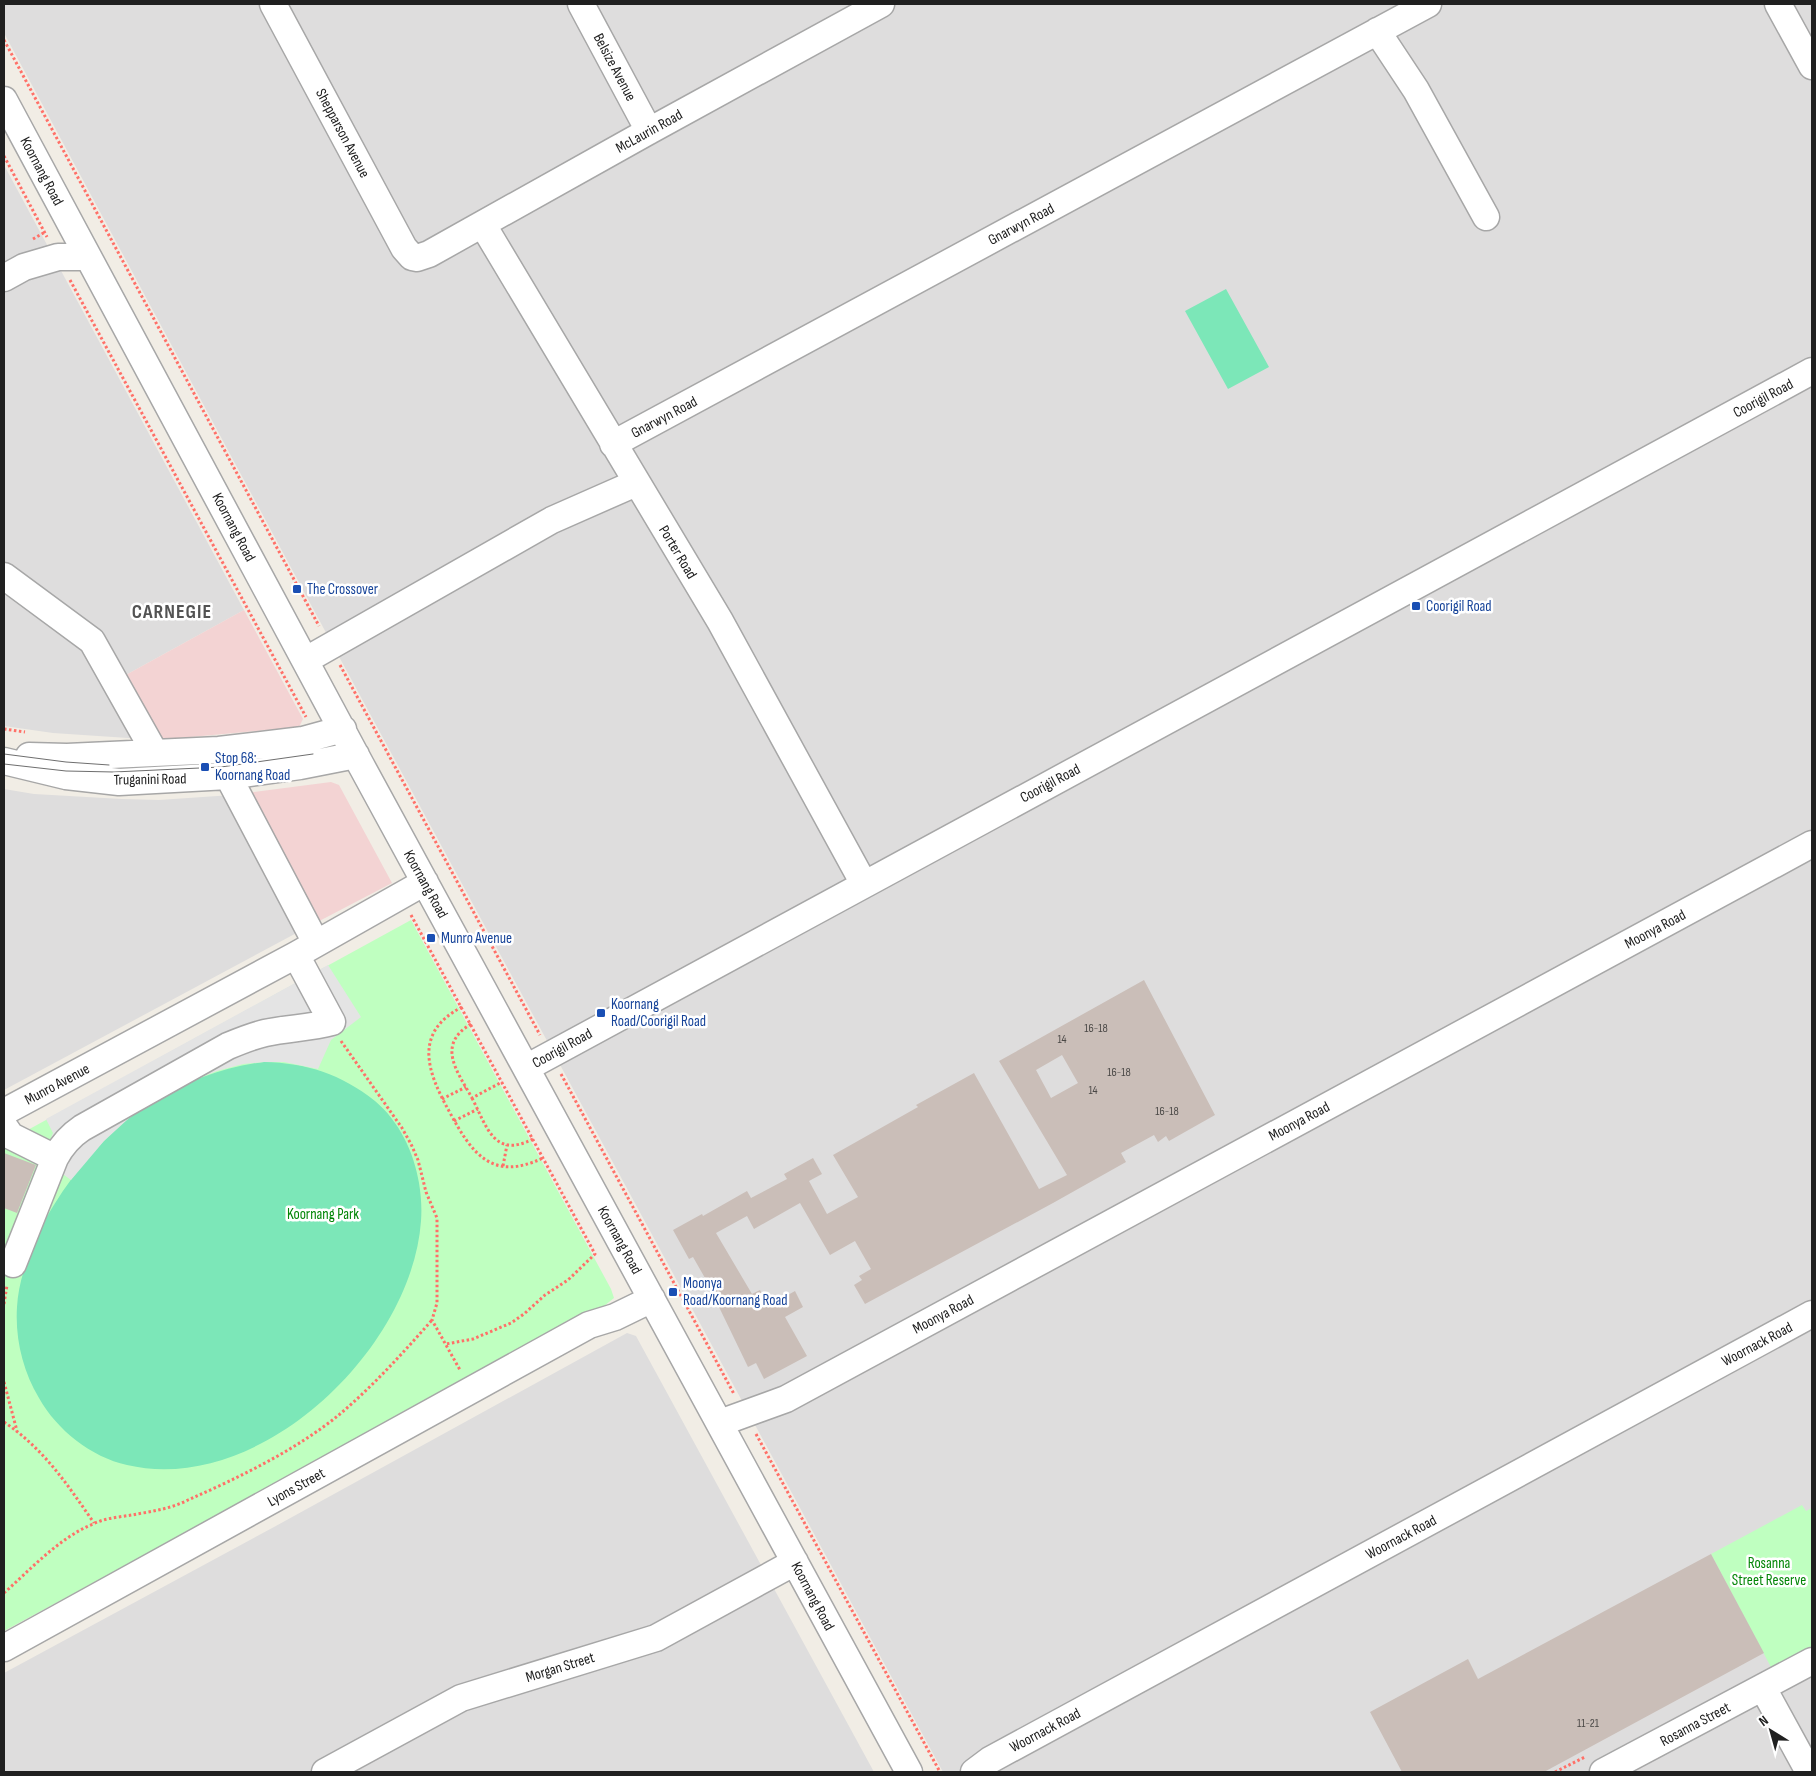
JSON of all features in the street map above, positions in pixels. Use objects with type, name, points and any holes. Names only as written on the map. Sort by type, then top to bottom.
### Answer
[{"type":"street","name":"Shepparson Avenue","points":[[273,4],[404,248],[412,257],[417,258]]},
{"type":"street","name":"Belsize Avenue","points":[[582,4],[649,131]]},
{"type":"street","name":"McLaurin Road","points":[[417,258],[429,254],[483,226],[649,131],[881,4]]},
{"type":"street","name":"Gnarwyn Road","points":[[625,464],[1428,4]]},
{"type":"street","points":[[1778,4],[1812,66]]},
{"type":"street","points":[[1378,31],[1416,90],[1486,218]]},
{"type":"street","name":"Koornang Road","points":[[4,100],[356,755],[908,1772]]},
{"type":"street","points":[[14,272],[54,251],[69,222]]},
{"type":"street","name":"Porter Road","points":[[483,226],[720,621],[864,884]]},
{"type":"street","points":[[54,251],[88,257]]},
{"type":"street","name":"Coorigil Road","points":[[526,1068],[1812,372]]},
{"type":"street","points":[[306,660],[552,520],[625,464]]},
{"type":"street","points":[[4,576],[92,641],[155,753]]},
{"type":"street","name":"Truganini Road","points":[[4,754],[67,758],[219,750],[303,740],[343,730]]},
{"type":"street","name":"Truganini Road","points":[[4,761],[66,776],[119,782],[228,776],[300,766],[356,755]]},
{"type":"street","points":[[13,1264],[55,1158],[73,1134],[228,1046],[247,1038],[267,1033],[315,1027],[332,1022],[306,949],[228,776]]},
{"type":"street","name":"Moonya Road","points":[[725,1432],[1812,844]]},
{"type":"street","name":"Munro Avenue","points":[[4,1112],[306,949],[425,882]]},
{"type":"street","points":[[4,1126],[11,1136],[55,1158]]},
{"type":"street","name":"Lyons Street","points":[[4,1648],[589,1326],[615,1317],[647,1290]]},
{"type":"street","name":"Woornack Road","points":[[954,1772],[982,1766],[1812,1314]]},
{"type":"street","name":"Morgan Street","points":[[325,1772],[461,1698],[656,1638],[795,1562]]},
{"type":"street","name":"Rosanna Street","points":[[1603,1772],[1812,1661]]},
{"type":"street","points":[[1763,1688],[1809,1772]]},
{"type":"path","points":[[4,40],[550,1054],[940,1772]]},
{"type":"path","points":[[4,156],[310,725]]},
{"type":"path","points":[[401,896],[596,1254],[561,1286],[545,1295],[511,1323],[473,1339],[446,1344]]},
{"type":"path","points":[[462,1007],[439,1025],[429,1048],[428,1060],[431,1074],[442,1099],[475,1153],[485,1159],[510,1168],[523,1166],[543,1158]]},
{"type":"path","points":[[4,1593],[76,1532],[94,1523],[160,1510],[186,1501],[246,1472],[300,1442],[340,1414],[403,1354],[432,1320],[437,1303],[437,1218],[426,1192],[418,1160],[402,1128],[344,1047],[332,1022]]},
{"type":"path","points":[[471,1024],[456,1035],[452,1044],[454,1066],[495,1139],[507,1146],[520,1145],[534,1140]]},
{"type":"path","points":[[472,1098],[502,1082]]},
{"type":"path","points":[[442,1099],[466,1087]]},
{"type":"path","points":[[454,1121],[478,1109]]},
{"type":"path","points":[[503,1166],[507,1146]]},
{"type":"path","points":[[432,1320],[472,1390]]},
{"type":"path","points":[[4,1382],[17,1431]]},
{"type":"path","points":[[4,1422],[35,1446],[52,1465],[94,1523]]},
{"type":"shaded area","points":[[4,4],[1812,4],[1812,1772],[943,1772],[317,616],[4,33]]},
{"type":"shaded area","points":[[4,165],[244,610],[124,676],[158,740],[53,733],[4,726]]},
{"type":"shaded area","points":[[244,610],[303,719],[299,727],[158,740],[124,676]]},
{"type":"shaded area","points":[[331,782],[339,785],[392,883],[304,929],[232,795]]},
{"type":"shaded area","points":[[4,789],[34,794],[159,800],[232,795],[304,929],[4,1090]]},
{"type":"shaded area","points":[[328,965],[361,1017],[331,1040],[318,1069],[284,1062],[264,1062],[243,1064],[217,1071],[194,1080],[150,1103],[128,1119],[104,1141],[71,1180],[42,1159],[53,1133],[46,1119]]},
{"type":"shaded area","points":[[627,1333],[636,1336],[874,1772],[4,1772],[4,1673]]},
{"type":"green space","points":[[1226,289],[1269,367],[1228,389],[1185,311]]},
{"type":"green space","name":"Koornang Park","points":[[411,920],[611,1289],[614,1298],[599,1310],[4,1631],[4,1143]]},
{"type":"green space","points":[[264,1062],[295,1065],[336,1077],[375,1101],[391,1118],[409,1149],[417,1171],[420,1188],[421,1221],[411,1270],[390,1317],[359,1363],[321,1403],[276,1435],[228,1458],[177,1469],[127,1465],[101,1456],[76,1440],[55,1421],[33,1388],[24,1366],[17,1331],[17,1307],[21,1279],[31,1250],[45,1220],[63,1191],[106,1139],[129,1118],[152,1102],[192,1081],[234,1067]]},
{"type":"green space","name":"Rosanna Street Reserve","points":[[1802,1505],[1806,1511],[1812,1508],[1812,1650],[1773,1671],[1711,1554]]},
{"type":"building","points":[[1144,980],[1215,1115],[1169,1141],[1166,1136],[1158,1142],[1154,1135],[1121,1153],[1126,1162],[865,1304],[854,1285],[862,1280],[859,1276],[871,1269],[855,1241],[830,1255],[800,1203],[754,1229],[747,1216],[716,1233],[752,1294],[760,1290],[768,1306],[795,1291],[803,1307],[785,1317],[807,1356],[764,1379],[756,1363],[748,1367],[719,1307],[721,1306],[693,1257],[689,1259],[673,1230],[702,1214],[703,1216],[747,1191],[751,1198],[787,1179],[784,1174],[813,1158],[822,1174],[809,1181],[827,1214],[858,1197],[833,1155],[974,1073],[1039,1189],[1067,1175],[999,1061]],"holes":[[[1062,1055],[1078,1083],[1051,1098],[1036,1070]]]},
{"type":"building","points":[[4,1153],[36,1165],[17,1213],[4,1208]]},
{"type":"building","points":[[1711,1554],[1764,1653],[1544,1772],[1402,1772],[1370,1712],[1468,1659],[1478,1679]]},
{"type":"tram line","points":[[4,754],[109,765]]},
{"type":"tram line","points":[[4,764],[66,771],[114,772],[221,767],[313,754]]},
{"type":"place","name":"The Crossover","points":[[297,589]]},
{"type":"place","name":"Coorigil Road","points":[[1416,606]]},
{"type":"place","name":"Stop 68: Koornang Road","points":[[205,767]]},
{"type":"place","name":"Munro Avenue","points":[[431,938]]},
{"type":"place","name":"Koornang Road/Coorigil Road","points":[[601,1013]]},
{"type":"place","name":"Moonya Road/Koornang Road","points":[[673,1292]]},
{"type":"district","name":"CARNEGIE","points":[[172,611]]}]
